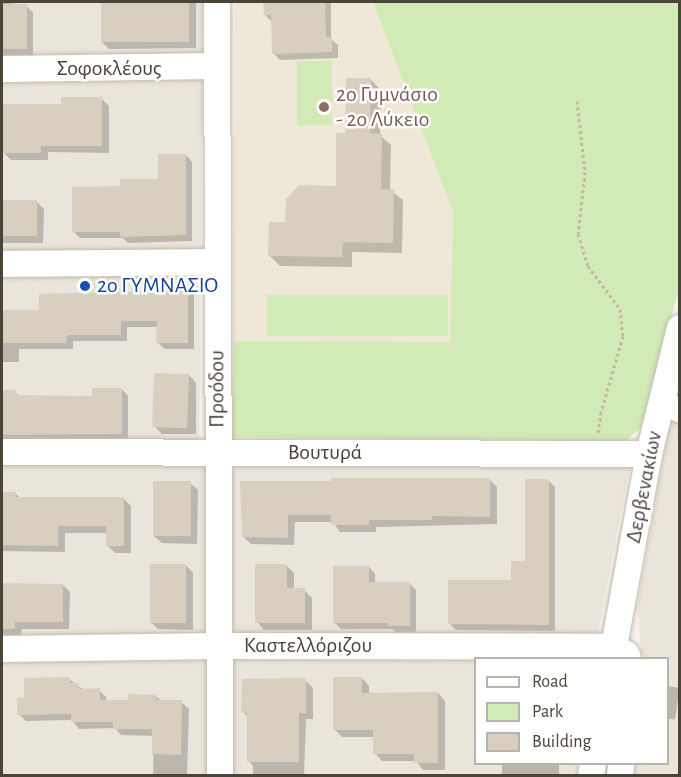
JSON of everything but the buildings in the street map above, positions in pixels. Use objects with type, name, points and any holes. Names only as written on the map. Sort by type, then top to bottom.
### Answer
[{"type":"street","name":"Προόδου","points":[[217,2],[220,776]]},
{"type":"street","name":"Σοφοκλέους","points":[[2,69],[216,66]]},
{"type":"street","points":[[2,264],[217,262]]},
{"type":"street","name":"Δερβενακίων","points":[[618,655],[649,454],[680,328]]},
{"type":"street","name":"Βουτυρά","points":[[2,452],[649,454]]},
{"type":"street","name":"Καστελλόριζου","points":[[2,649],[219,646],[618,655]]},
{"type":"path","points":[[578,101],[585,172],[578,234],[588,266],[620,309],[623,336],[601,412],[596,454]]},
{"type":"shaded area","points":[[2,2],[203,2],[199,463],[630,464],[593,657],[474,657],[474,765],[577,765],[576,775],[2,776]]},
{"type":"shaded area","name":"2ο Γυμνάσιο - 2ο Λύκειο","points":[[235,2],[373,2],[453,212],[450,342],[234,341]]},
{"type":"shaded area","points":[[679,387],[679,775],[624,776],[626,765],[669,765],[669,657],[641,657],[638,603],[670,420]]},
{"type":"green space","points":[[373,2],[679,2],[679,289],[641,427],[625,441],[231,437],[234,341],[450,342],[453,212]]},
{"type":"green space","points":[[297,61],[332,61],[332,125],[297,125]]},
{"type":"green space","points":[[267,295],[448,295],[448,336],[267,336]]},
{"type":"place","name":"2ο Γυμνάσιο - 2ο Λύκειο","points":[[324,107]]},
{"type":"place","name":"2ο ΓΥΜΝΑΣΙΟ","points":[[85,286]]}]
